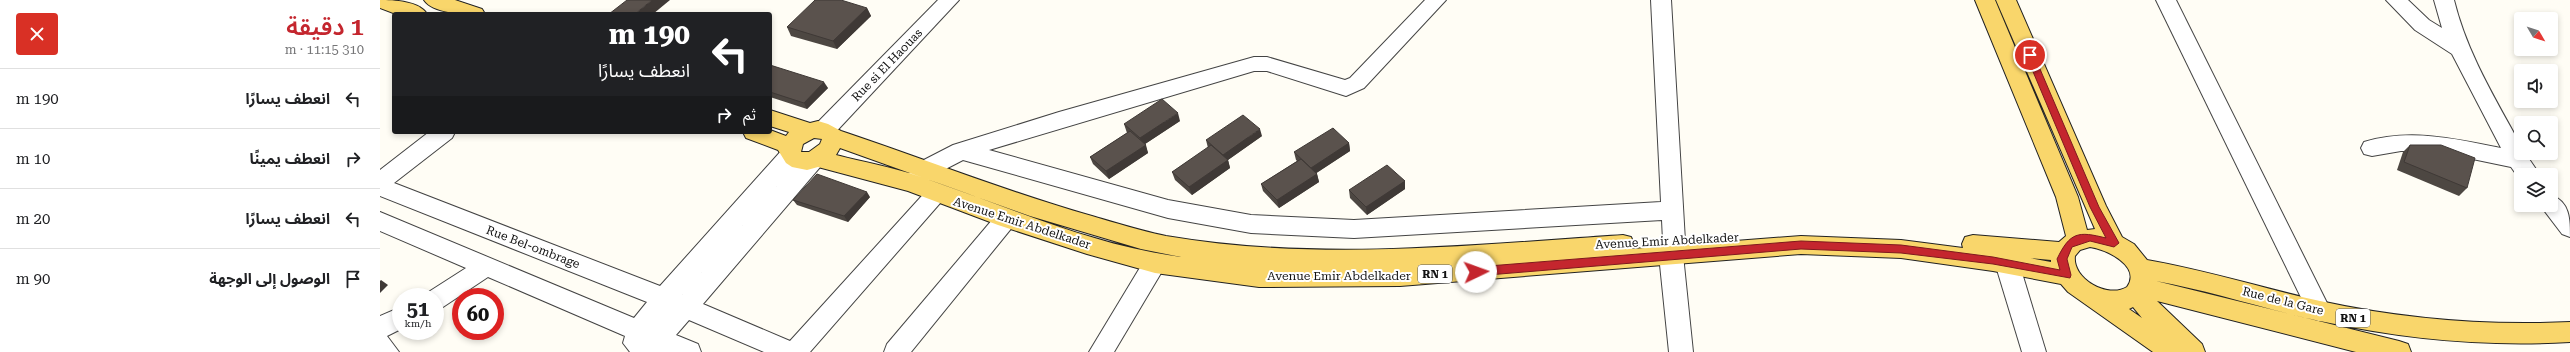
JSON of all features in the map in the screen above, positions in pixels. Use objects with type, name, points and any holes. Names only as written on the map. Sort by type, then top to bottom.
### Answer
[{"type":"main road","points":[[434,0],[469,12]]},
{"type":"main road","points":[[1985,0],[2067,197],[2071,245],[2063,267],[2066,275],[2082,291],[2173,352]]},
{"type":"main road","points":[[2006,0],[2095,207],[2114,243]]},
{"type":"main road","points":[[380,1],[411,12]]},
{"type":"main road","name":"Avenue Emir Abdelkader","points":[[772,119],[822,133],[919,176],[937,194],[1006,219],[1155,263],[1259,277],[1321,278],[1400,276],[1507,270],[1774,235],[1879,233],[2071,245]]},
{"type":"main road","points":[[758,134],[790,151],[797,137],[822,133],[832,146],[828,151],[815,159]]},
{"type":"main road","name":"Avenue Emir Abdelkader","points":[[790,151],[799,161],[815,159],[919,176],[1164,245],[1260,259],[1323,261],[1673,248],[1801,245],[1901,249],[2007,263],[2066,275]]},
{"type":"main road","points":[[2071,245],[2096,238],[2114,243],[2134,258],[2139,283],[2157,318],[2193,352]]},
{"type":"main road","name":"Rue de la Gare","points":[[2139,283],[2173,273],[2319,311],[2393,326],[2451,334],[2520,336],[2570,332]]},
{"type":"main road","points":[[2093,297],[2118,301],[2139,283]]},
{"type":"main road","name":"Rue de la Gare","points":[[2139,283],[2187,300],[2397,352]]},
{"type":"street","name":"Rue si El Haouas","points":[[822,133],[949,0]]},
{"type":"street","points":[[919,176],[961,151],[1059,120],[1254,64],[1267,64],[1346,88],[1357,83],[1436,0]]},
{"type":"street","points":[[1661,0],[1673,248],[1682,352]]},
{"type":"street","points":[[2166,0],[2319,311]]},
{"type":"street","points":[[2396,0],[2422,25],[2460,50]]},
{"type":"street","points":[[2444,0],[2450,26],[2460,50],[2524,168]]},
{"type":"street","points":[[380,182],[441,134]]},
{"type":"street","points":[[2372,148],[2401,143],[2434,143],[2524,168]]},
{"type":"street","points":[[643,343],[790,151]]},
{"type":"street","points":[[961,151],[1168,209],[1251,224],[1354,229],[1671,210]]},
{"type":"street","points":[[674,303],[815,159]]},
{"type":"street","name":"Rue Bel-ombrage","points":[[380,187],[674,303],[790,352]]},
{"type":"street","points":[[795,352],[937,194]]},
{"type":"street","points":[[2557,212],[2570,228]]},
{"type":"street","points":[[896,352],[1006,219]]},
{"type":"street","points":[[380,221],[487,266],[643,343],[689,352]]},
{"type":"street","points":[[1101,352],[1155,263]]},
{"type":"street","points":[[2007,263],[2034,352]]},
{"type":"street","points":[[444,294],[487,266]]},
{"type":"street","points":[[380,328],[392,322]]},
{"type":"street","points":[[380,344],[387,352]]},
{"type":"building","points":[[627,0],[652,0],[637,12],[612,12]]},
{"type":"building","points":[[815,0],[841,0],[867,8],[833,41],[787,27]]},
{"type":"building","points":[[772,66],[824,82],[804,103],[772,93]]},
{"type":"building","points":[[1162,99],[1178,113],[1140,138],[1124,124]]},
{"type":"building","points":[[1243,115],[1260,129],[1223,155],[1206,140]]},
{"type":"building","points":[[1333,128],[1349,143],[1311,168],[1294,152]]},
{"type":"building","points":[[1130,131],[1146,145],[1106,171],[1090,157]]},
{"type":"building","points":[[1211,145],[1228,160],[1189,187],[1172,172]]},
{"type":"building","points":[[2410,145],[2441,145],[2475,158],[2467,188],[2404,162]]},
{"type":"building","points":[[1301,159],[1317,174],[1277,200],[1261,184]]},
{"type":"building","points":[[1387,165],[1405,181],[1366,207],[1349,190]]},
{"type":"building","points":[[817,174],[867,192],[844,216],[793,200]]},
{"type":"route","points":[[1476,272],[1625,258],[1801,245],[1901,249],[1993,260],[2066,275],[2062,259],[2063,252],[2069,244],[2078,239],[2090,238],[2102,239],[2114,243],[2095,207],[2030,55]]}]
